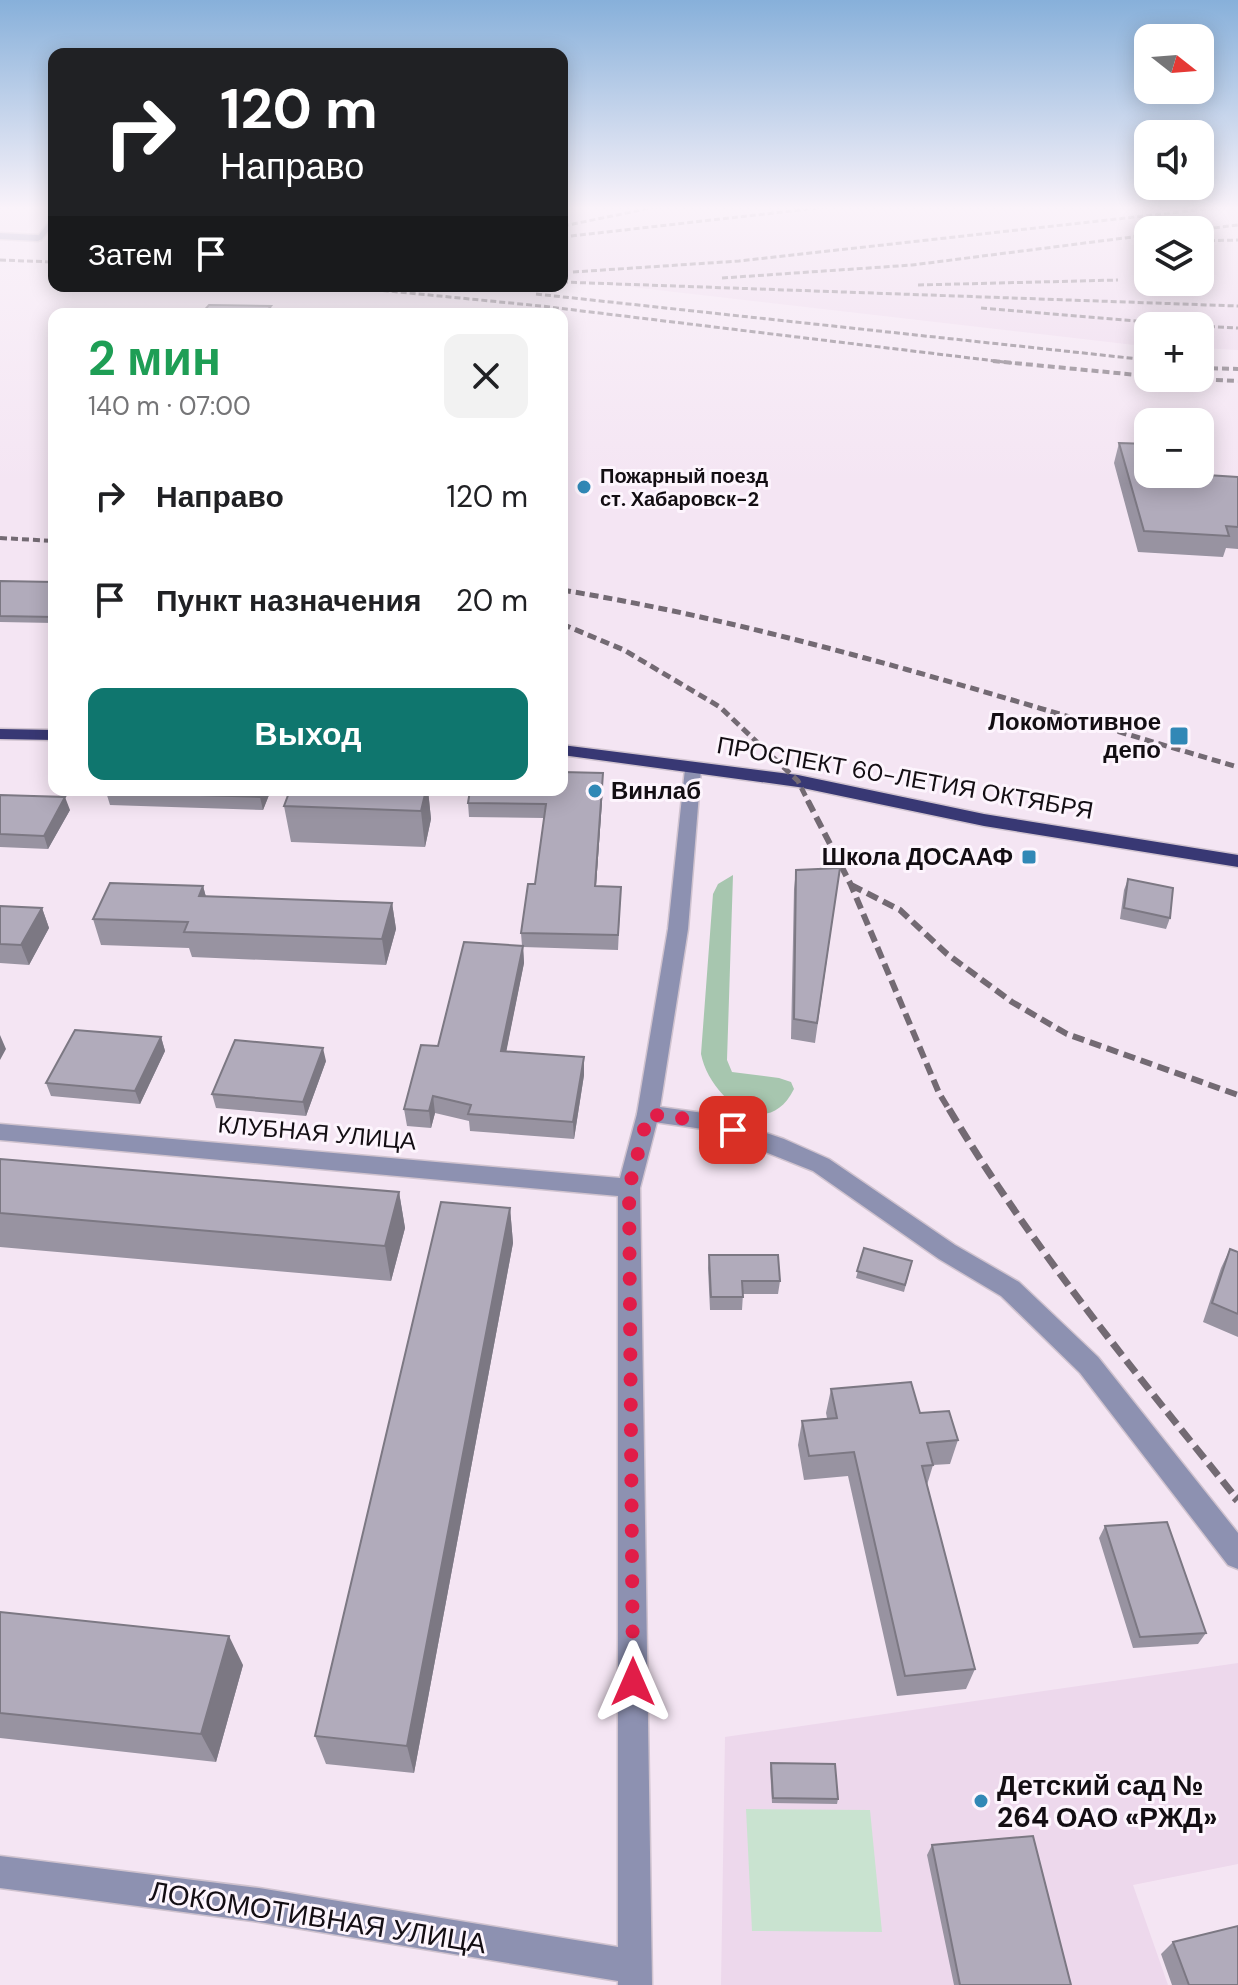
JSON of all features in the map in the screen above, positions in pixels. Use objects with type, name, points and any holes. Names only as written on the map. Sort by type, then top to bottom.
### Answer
[{"type":"highway","points":[[0,734],[48,735]]},
{"type":"highway","name":"ПРОСПЕКТ 60-ЛЕТИЯ ОКТЯБРЯ","points":[[568,751],[798,781],[984,820],[1238,861]]},
{"type":"street","points":[[635,1976],[629,1188],[648,1114],[678,929],[693,769]]},
{"type":"street","points":[[648,1114],[711,1122],[821,1165],[947,1252],[1010,1289],[1089,1365],[1238,1555]]},
{"type":"street","name":"КЛУБНАЯ УЛИЦА","points":[[0,1132],[629,1188]]},
{"type":"street","name":"ЛОКОМОТИВНАЯ УЛИЦА","points":[[0,1872],[259,1905],[635,1976]]},
{"type":"shaded area","points":[[732,299],[1238,299],[1238,350],[1214,349],[1214,312],[1134,312],[1134,345]]},
{"type":"shaded area","name":"Детский сад № 264 ОАО «РЖД»","points":[[1238,1663],[1238,1864],[1133,1885],[1168,1985],[721,1985],[725,1737]]},
{"type":"green space","points":[[733,875],[727,1060],[732,1072],[791,1082],[794,1089],[782,1105],[769,1113],[754,1114],[727,1098],[706,1070],[701,1054],[713,894],[718,884]]},
{"type":"green space","points":[[746,1809],[870,1810],[882,1932],[752,1931]]},
{"type":"building","points":[[209,305],[271,306],[269,308],[206,308]]},
{"type":"building","points":[[1119,443],[1134,444],[1134,488],[1214,488],[1214,475],[1238,477],[1238,527],[1226,526],[1229,536],[1144,531]]},
{"type":"building","points":[[0,581],[48,582],[48,617],[0,616]]},
{"type":"building","points":[[568,772],[603,773],[595,886],[621,887],[618,935],[521,933],[528,884],[535,884],[546,804],[468,803],[469,796],[568,796]]},
{"type":"building","points":[[0,795],[65,797],[44,836],[0,834]]},
{"type":"building","points":[[288,796],[425,796],[421,811],[284,806]]},
{"type":"building","points":[[840,868],[817,1023],[794,1019],[796,870]]},
{"type":"building","points":[[1128,879],[1173,888],[1170,918],[1124,908]]},
{"type":"building","points":[[110,883],[203,886],[199,896],[392,903],[382,939],[184,932],[188,922],[93,919]]},
{"type":"building","points":[[0,906],[42,908],[21,945],[0,944]]},
{"type":"building","points":[[464,942],[523,946],[501,1051],[584,1057],[573,1122],[468,1114],[471,1105],[433,1096],[429,1111],[404,1109],[421,1045],[438,1046]]},
{"type":"building","points":[[75,1030],[161,1037],[135,1091],[46,1083]]},
{"type":"building","points":[[235,1040],[323,1048],[303,1102],[212,1094]]},
{"type":"building","points":[[0,1159],[399,1192],[385,1246],[0,1213]]},
{"type":"building","points":[[441,1202],[510,1208],[407,1746],[315,1736]]},
{"type":"building","points":[[864,1248],[912,1261],[905,1285],[857,1271]]},
{"type":"building","points":[[1230,1249],[1238,1252],[1238,1314],[1212,1303]]},
{"type":"building","points":[[709,1255],[778,1255],[780,1281],[742,1281],[743,1297],[711,1297]]},
{"type":"building","points":[[911,1382],[920,1413],[949,1411],[958,1440],[927,1443],[933,1465],[922,1466],[975,1669],[905,1676],[854,1452],[809,1456],[802,1421],[837,1418],[831,1389]]},
{"type":"building","points":[[1167,1522],[1206,1633],[1140,1637],[1105,1526]]},
{"type":"building","points":[[0,1612],[229,1636],[201,1734],[0,1713]]},
{"type":"building","points":[[771,1763],[835,1764],[838,1799],[773,1798]]},
{"type":"building","points":[[1033,1836],[1071,1985],[960,1985],[932,1845]]},
{"type":"building","points":[[1238,1926],[1238,1985],[1189,1985],[1173,1942]]},
{"type":"railway","points":[[466,299],[558,308]]},
{"type":"railway","points":[[579,299],[1134,358]]},
{"type":"railway","points":[[1031,299],[1238,306]]},
{"type":"railway","points":[[981,308],[1134,321]]},
{"type":"railway","points":[[568,309],[1005,362]]},
{"type":"railway","points":[[1214,327],[1238,328]]},
{"type":"railway","points":[[993,361],[1005,362]]},
{"type":"railway","points":[[1005,362],[1134,375]]},
{"type":"railway","points":[[1005,362],[1012,363]]},
{"type":"railway","points":[[1214,368],[1238,369]]},
{"type":"railway","points":[[1214,380],[1238,381]]},
{"type":"railway","points":[[0,538],[48,541]]},
{"type":"railway","points":[[568,591],[734,625],[903,668],[1238,767]]},
{"type":"railway","points":[[568,627],[624,650],[720,707],[798,781],[808,801]]},
{"type":"railway","points":[[808,801],[851,885]]},
{"type":"railway","points":[[851,885],[900,910],[947,954],[1012,1002],[1067,1034],[1238,1095]]},
{"type":"railway","points":[[851,885],[939,1093],[950,1111]]},
{"type":"railway","points":[[949,1109],[1050,1260],[1237,1499]]},
{"type":"place","name":"Пожарный поезд ст. Хабаровск-2","points":[[584,487]]},
{"type":"place","name":"Локомотивное депо","points":[[1179,736]]},
{"type":"place","name":"Винлаб","points":[[595,791]]},
{"type":"place","name":"Школа ДОСААФ","points":[[1029,857]]},
{"type":"place","name":"Детский сад № 264 ОАО «РЖД»","points":[[981,1801]]},
{"type":"route","points":[[633,1682],[629,1188],[648,1114],[711,1122],[733,1130]]}]
